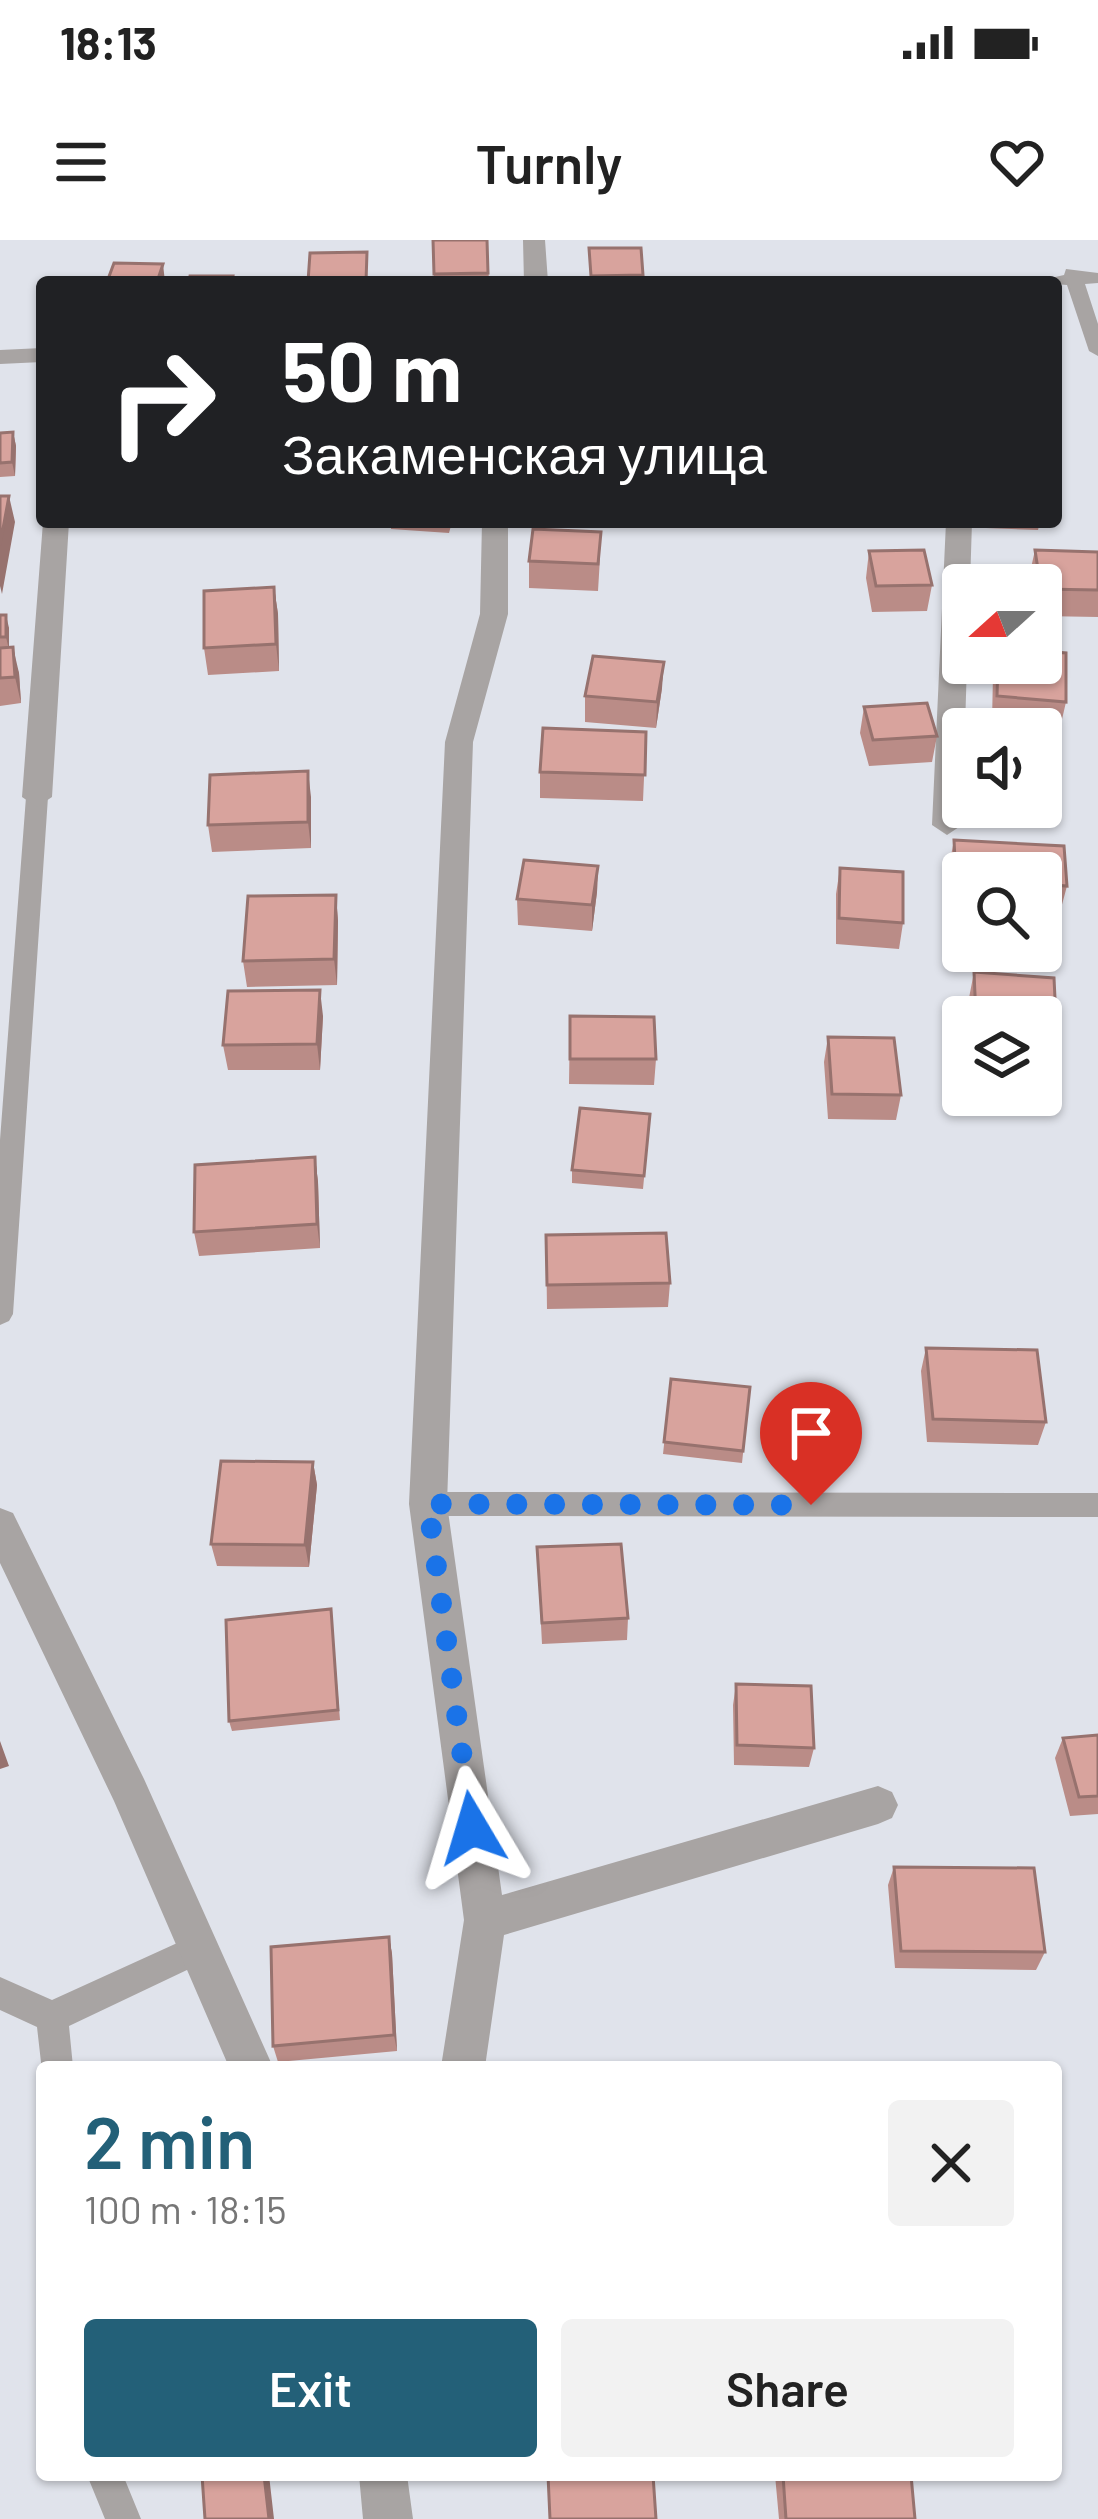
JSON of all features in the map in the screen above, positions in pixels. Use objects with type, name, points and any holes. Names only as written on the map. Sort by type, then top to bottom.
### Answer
[{"type":"street","points":[[534,240],[536,276]]},
{"type":"street","points":[[0,357],[36,355]]},
{"type":"street","points":[[37,797],[56,528]]},
{"type":"street","points":[[464,2061],[484,1920],[428,1504],[459,742],[494,614],[495,528]]},
{"type":"street","points":[[952,708],[959,528]]},
{"type":"street","points":[[0,1524],[130,1792],[248,2061]]},
{"type":"street","points":[[484,1920],[878,1805]]},
{"type":"street","points":[[384,2481],[388,2519]]},
{"type":"lane","points":[[1073,277],[1098,350]]},
{"type":"lane","points":[[1062,279],[1098,278]]},
{"type":"lane","points":[[0,1315],[37,797]]},
{"type":"lane","points":[[428,1504],[1098,1505]]},
{"type":"lane","points":[[52,2018],[197,1949]]},
{"type":"lane","points":[[0,1993],[52,2018]]},
{"type":"lane","points":[[52,2018],[56,2061]]},
{"type":"lane","points":[[107,2481],[123,2519]]},
{"type":"building","points":[[433,240],[487,240],[488,273],[434,274]]},
{"type":"building","points":[[589,248],[641,248],[643,275],[591,276]]},
{"type":"building","points":[[367,252],[366,276],[308,276],[310,253]]},
{"type":"building","points":[[114,263],[163,264],[159,276],[109,276]]},
{"type":"building","points":[[13,432],[12,462],[0,463],[0,433]]},
{"type":"building","points":[[0,496],[9,496],[0,545]]},
{"type":"building","points":[[533,529],[601,532],[598,564],[529,561]]},
{"type":"building","points":[[924,550],[932,585],[876,586],[869,551]]},
{"type":"building","points":[[1035,550],[1098,552],[1098,590],[1062,589],[1062,564],[1037,564]]},
{"type":"building","points":[[274,587],[276,644],[204,648],[204,591]]},
{"type":"building","points":[[0,615],[6,615],[6,637],[0,637]]},
{"type":"building","points":[[13,647],[15,677],[0,678],[0,648]]},
{"type":"building","points":[[1062,653],[1066,653],[1066,702],[997,696],[997,684],[1062,684]]},
{"type":"building","points":[[593,656],[664,662],[657,702],[585,696]]},
{"type":"building","points":[[927,703],[937,736],[873,740],[864,707]]},
{"type":"building","points":[[543,728],[646,732],[645,775],[540,772]]},
{"type":"building","points":[[308,771],[308,822],[208,825],[210,775]]},
{"type":"building","points":[[954,840],[1064,846],[1067,886],[1062,886],[1062,852],[955,852]]},
{"type":"building","points":[[524,860],[598,866],[592,905],[517,899]]},
{"type":"building","points":[[840,868],[903,872],[903,923],[839,918]]},
{"type":"building","points":[[336,895],[334,959],[243,961],[248,896]]},
{"type":"building","points":[[974,972],[1054,978],[1055,996],[975,996]]},
{"type":"building","points":[[320,990],[317,1044],[223,1045],[228,991]]},
{"type":"building","points":[[570,1016],[654,1017],[656,1059],[570,1059]]},
{"type":"building","points":[[828,1037],[894,1038],[901,1095],[832,1094]]},
{"type":"building","points":[[580,1108],[650,1114],[644,1176],[572,1170]]},
{"type":"building","points":[[315,1157],[317,1224],[194,1232],[195,1165]]},
{"type":"building","points":[[666,1233],[670,1283],[547,1285],[546,1235]]},
{"type":"building","points":[[926,1348],[1037,1350],[1046,1422],[933,1419]]},
{"type":"building","points":[[671,1379],[750,1387],[743,1451],[664,1442]]},
{"type":"building","points":[[221,1461],[313,1462],[305,1545],[211,1544]]},
{"type":"building","points":[[621,1544],[628,1618],[542,1623],[537,1547]]},
{"type":"building","points":[[331,1609],[338,1710],[229,1721],[226,1620]]},
{"type":"building","points":[[736,1684],[811,1686],[814,1748],[737,1745]]},
{"type":"building","points":[[1098,1735],[1098,1796],[1079,1797],[1063,1738]]},
{"type":"building","points":[[894,1867],[1034,1868],[1045,1952],[901,1951]]},
{"type":"building","points":[[389,1937],[394,2035],[273,2046],[271,1947]]},
{"type":"building","points":[[202,2481],[265,2481],[269,2519],[205,2519]]},
{"type":"building","points":[[548,2481],[653,2481],[656,2519],[550,2519]]},
{"type":"building","points":[[783,2481],[912,2481],[915,2519],[786,2519]]},
{"type":"route","points":[[472,1828],[428,1504],[811,1505]]}]
